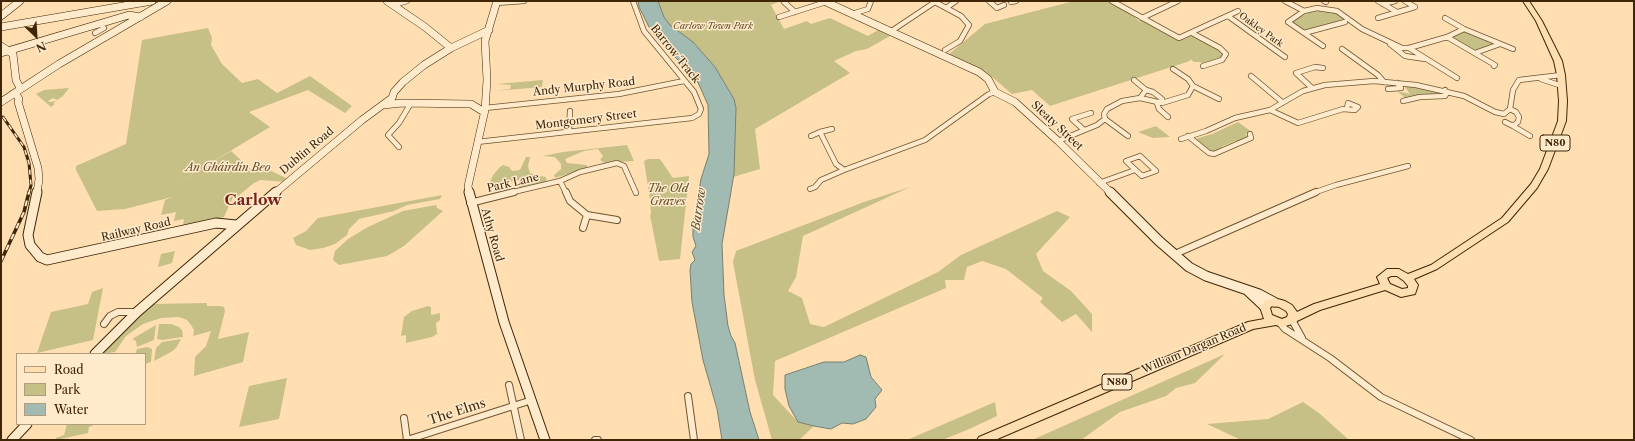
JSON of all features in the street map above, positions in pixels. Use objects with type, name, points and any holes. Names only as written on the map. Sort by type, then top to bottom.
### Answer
[{"type":"main road","points":[[1,16],[20,1]]},
{"type":"main road","points":[[1,27],[152,1]]},
{"type":"main road","points":[[2,101],[20,88],[167,1]]},
{"type":"main road","points":[[387,1],[425,27],[451,48]]},
{"type":"main road","name":"Sleaty Street","points":[[825,1],[890,32],[944,52],[980,72],[988,79],[996,92],[1015,102],[1058,141],[1099,183],[1175,254],[1198,272],[1242,287],[1268,308]]},
{"type":"main road","name":"N80","points":[[1407,278],[1434,267],[1477,241],[1505,220],[1520,203],[1544,169],[1562,121],[1562,86],[1558,61],[1553,48],[1539,21],[1526,1]]},
{"type":"main road","name":"Athy Road","points":[[497,2],[485,41],[486,94],[468,186],[470,203],[504,322],[545,440]]},
{"type":"main road","points":[[1,53],[129,15],[140,17]]},
{"type":"main road","name":"Dublin Road","points":[[96,353],[136,312],[236,225],[378,107],[392,98],[394,92],[403,82],[424,64],[451,48],[474,39],[489,30]]},
{"type":"main road","points":[[474,39],[485,41]]},
{"type":"main road","points":[[1,46],[13,55],[16,80],[18,87],[20,88]]},
{"type":"main road","points":[[13,94],[16,94],[18,102]]},
{"type":"main road","points":[[471,104],[481,99],[486,94]]},
{"type":"main road","points":[[392,98],[402,102]]},
{"type":"main road","points":[[2,101],[14,100],[18,102]]},
{"type":"main road","name":"Railway Road","points":[[18,102],[40,179],[28,234],[30,245],[40,257],[47,260],[55,259],[216,223],[236,225]]},
{"type":"main road","points":[[378,107],[402,102],[471,104],[484,110]]},
{"type":"main road","points":[[1394,272],[1407,278],[1413,285],[1412,291],[1409,293],[1395,292],[1386,286],[1382,280],[1382,277],[1386,273],[1394,272]]},
{"type":"main road","name":"N80","points":[[1252,325],[1277,322],[1286,323],[1317,307],[1386,286]]},
{"type":"main road","points":[[1286,306],[1292,311],[1293,319]]},
{"type":"main road","name":"N80","points":[[1252,325],[1268,308],[1286,306],[1302,308],[1317,307]]},
{"type":"main road","points":[[1268,308],[1277,322]]},
{"type":"main road","name":"William Dargan Road","points":[[983,440],[1252,325]]},
{"type":"main road","points":[[12,440],[26,425]]},
{"type":"street","points":[[394,5],[407,1]]},
{"type":"street","points":[[497,2],[524,1]]},
{"type":"street","name":"Barrow Track","points":[[632,1],[644,31],[676,68],[684,82],[691,87],[701,109],[701,112],[697,116]]},
{"type":"street","points":[[779,17],[825,1]]},
{"type":"street","points":[[835,1],[838,8]]},
{"type":"street","points":[[864,20],[868,18],[868,9],[871,1]]},
{"type":"street","points":[[890,32],[934,1],[967,21],[968,29],[960,41],[944,52]]},
{"type":"street","points":[[946,8],[956,1]]},
{"type":"street","points":[[989,1],[997,8],[1004,5]]},
{"type":"street","name":"Oakley Park","points":[[1112,1],[1175,37],[1183,38],[1238,11]]},
{"type":"street","points":[[1142,18],[1178,1]]},
{"type":"street","points":[[1285,1],[1304,11]]},
{"type":"street","points":[[1378,1],[1397,12]]},
{"type":"street","points":[[1383,4],[1395,1]]},
{"type":"street","points":[[1378,18],[1415,7],[1405,1]]},
{"type":"street","points":[[784,2],[795,12]]},
{"type":"street","points":[[1323,46],[1288,22],[1304,11],[1317,8],[1337,11],[1362,29],[1402,48],[1409,48],[1447,37],[1464,28]]},
{"type":"street","points":[[852,14],[868,9]]},
{"type":"street","name":"Oakley Park","points":[[1228,16],[1285,57]]},
{"type":"street","points":[[1445,18],[1513,50]]},
{"type":"street","points":[[1304,33],[1345,22]]},
{"type":"street","points":[[95,33],[104,28],[101,24]]},
{"type":"street","points":[[1192,33],[1220,48],[1226,54],[1222,60],[1203,66]]},
{"type":"street","points":[[1447,37],[1495,65],[1494,66]]},
{"type":"street","points":[[1385,40],[1405,56],[1427,60]]},
{"type":"street","points":[[1475,53],[1500,44]]},
{"type":"street","points":[[1409,48],[1457,78]]},
{"type":"street","points":[[1342,49],[1378,74],[1384,82]]},
{"type":"street","points":[[1312,88],[1296,73],[1315,67],[1323,68]]},
{"type":"street","points":[[1173,69],[1188,79],[1193,86],[1200,88],[1219,99]]},
{"type":"street","points":[[1181,139],[1206,131],[1235,118],[1270,110],[1282,102],[1312,88],[1338,83],[1397,82],[1445,90],[1474,100],[1499,114],[1508,113],[1510,110],[1513,90],[1519,80],[1560,75]]},
{"type":"street","points":[[1251,76],[1282,102]]},
{"type":"street","points":[[1536,78],[1562,86]]},
{"type":"street","points":[[1134,80],[1146,90],[1153,92],[1162,99]]},
{"type":"street","name":"Andy Murphy Road","points":[[484,110],[643,91],[684,82]]},
{"type":"street","points":[[1388,89],[1401,88],[1397,82]]},
{"type":"street","points":[[1105,119],[1104,114],[1107,109],[1115,104],[1129,99],[1140,98],[1157,103],[1180,99],[1188,95],[1193,86]]},
{"type":"street","points":[[1140,98],[1146,90]]},
{"type":"street","points":[[1403,101],[1420,97],[1445,96],[1447,93],[1445,90]]},
{"type":"street","points":[[810,189],[815,187],[821,180],[844,170],[925,140],[989,94],[996,92]]},
{"type":"street","points":[[399,147],[388,135],[399,123],[411,103]]},
{"type":"street","points":[[1157,103],[1159,109],[1168,117]]},
{"type":"street","points":[[1270,110],[1298,123],[1309,121],[1347,108]]},
{"type":"street","points":[[1510,110],[1516,112],[1519,117],[1518,122],[1513,126]]},
{"type":"street","points":[[569,132],[570,112]]},
{"type":"street","points":[[1084,130],[1072,119],[1091,113]]},
{"type":"street","name":"Montgomery Street","points":[[477,142],[697,116]]},
{"type":"street","points":[[1058,141],[1097,125],[1105,119]]},
{"type":"street","points":[[1105,119],[1112,122],[1128,136]]},
{"type":"street","points":[[1505,122],[1530,136]]},
{"type":"street","points":[[810,136],[832,129]]},
{"type":"street","points":[[820,132],[836,164],[844,170]]},
{"type":"street","points":[[1188,136],[1209,153],[1214,154],[1245,141],[1250,138],[1250,134]]},
{"type":"street","points":[[1140,156],[1156,171],[1142,176],[1135,170],[1126,161],[1140,156]]},
{"type":"street","name":"Park Lane","points":[[470,203],[560,181],[580,172],[608,164],[621,164],[624,166],[636,193]]},
{"type":"street","points":[[1175,254],[1322,190],[1408,166]]},
{"type":"street","points":[[1099,183],[1135,170]]},
{"type":"street","points":[[560,181],[570,201],[587,215],[618,220]]},
{"type":"street","points":[[583,228],[587,215]]},
{"type":"street","points":[[104,324],[110,316],[118,312],[136,312]]},
{"type":"street","points":[[1293,319],[1296,330],[1308,344]]},
{"type":"street","points":[[1277,322],[1381,397],[1471,440]]},
{"type":"street","points":[[509,385],[521,440]]},
{"type":"street","points":[[688,396],[694,440]]},
{"type":"street","name":"The Elms","points":[[404,418],[407,440],[532,400]]},
{"type":"green space","name":"Carlow Town Park","points":[[658,1],[781,1],[771,5],[784,29],[807,21],[811,24],[830,18],[868,36],[878,30],[890,36],[867,49],[856,51],[834,61],[850,73],[755,129],[760,169],[733,177],[736,108],[731,93],[715,67],[693,42],[670,25],[664,17]]},
{"type":"green space","points":[[1074,1],[1107,1],[1131,14],[1141,23],[1138,18],[1175,38],[1185,39],[1192,35],[1204,39],[1223,53],[1223,56],[1203,64],[1200,62],[1194,62],[1190,59],[1190,61],[1050,106],[1032,90],[1012,94],[985,71],[949,54],[985,24]]},
{"type":"green space","points":[[1314,10],[1333,11],[1345,19],[1341,20],[1340,22],[1306,31],[1290,22]]},
{"type":"green space","name":"An Gháirdín Beo","points":[[208,28],[212,38],[211,45],[222,64],[242,83],[258,79],[277,93],[310,76],[352,106],[345,113],[308,90],[249,112],[270,127],[172,186],[231,151],[254,172],[255,167],[266,165],[267,169],[290,180],[288,182],[260,180],[254,183],[238,196],[233,197],[224,217],[183,226],[184,219],[174,221],[176,212],[161,215],[165,200],[172,197],[125,209],[97,211],[76,170],[76,166],[126,144],[142,40]]},
{"type":"green space","points":[[1464,31],[1495,44],[1475,51],[1451,37]]},
{"type":"green space","points":[[543,80],[542,87],[495,91],[510,89],[511,85],[497,84]]},
{"type":"green space","points":[[1412,86],[1440,92],[1441,94],[1423,94],[1405,98],[1397,91],[1410,94],[1405,87]]},
{"type":"green space","points":[[69,88],[63,96],[57,100],[53,98],[48,101],[57,101],[53,103],[55,104],[51,107],[36,94],[44,90]]},
{"type":"green space","points":[[1238,122],[1252,132],[1245,134],[1249,137],[1238,143],[1235,141],[1221,147],[1223,149],[1214,153],[1195,139],[1212,134]]},
{"type":"green space","points":[[1156,126],[1170,137],[1153,138],[1138,132]]},
{"type":"green space","points":[[627,145],[634,161],[605,163],[600,160],[603,156],[598,149],[584,151],[565,159],[567,163],[587,165],[587,168],[555,178],[554,175],[561,169],[561,164],[555,157],[543,156],[563,152]]},
{"type":"green space","points":[[526,157],[530,157],[528,166],[530,173],[546,177],[547,183],[519,189],[519,180],[491,185],[490,182],[493,175],[500,167],[503,165],[509,167],[512,171],[520,170]]},
{"type":"green space","name":"The Old Graves","points":[[648,159],[660,159],[673,178],[689,176],[680,259],[659,261],[650,215],[650,199],[644,161]]},
{"type":"green space","points":[[910,187],[803,236],[796,277],[788,291],[802,298],[810,324],[824,327],[938,272],[961,255],[1057,211],[1070,217],[1036,254],[1043,271],[1071,291],[1092,314],[1092,332],[1076,314],[1062,322],[1040,302],[1043,298],[1006,269],[982,261],[967,267],[964,280],[945,280],[946,288],[775,361],[773,395],[798,422],[814,426],[799,440],[772,440],[755,380],[733,262],[736,251],[864,202]]},
{"type":"green space","points":[[442,195],[440,199],[407,205],[394,211],[359,219],[349,229],[347,235],[335,244],[323,248],[310,250],[296,245],[293,238],[306,231],[318,218]]},
{"type":"green space","points":[[436,205],[437,208],[443,211],[404,246],[387,256],[339,265],[333,260],[335,251],[348,239],[368,227],[403,211]]},
{"type":"green space","points":[[175,251],[172,263],[158,267],[161,254]]},
{"type":"green space","points":[[103,288],[93,340],[37,353],[51,312],[88,304],[92,292]]},
{"type":"green space","points":[[207,303],[207,306],[224,307],[225,311],[218,339],[249,332],[243,362],[194,376],[195,357],[206,346],[211,331],[193,336],[194,330],[191,325],[187,320],[179,317],[161,318],[143,324],[126,336],[115,352],[102,353],[152,304]]},
{"type":"green space","points":[[428,306],[431,307],[431,315],[440,313],[440,320],[436,323],[437,334],[432,337],[406,343],[406,335],[401,336],[404,317],[412,311]]},
{"type":"green space","points":[[159,324],[171,324],[179,327],[182,330],[183,337],[162,340],[157,339]]},
{"type":"green space","points":[[156,325],[154,340],[137,347],[136,341],[132,339]]},
{"type":"green space","points":[[181,339],[176,348],[154,361],[156,348],[162,342]]},
{"type":"green space","points":[[147,347],[152,349],[151,362],[146,364],[146,353],[135,353],[137,349]]},
{"type":"green space","points":[[1225,354],[1195,383],[1176,388],[1166,396],[1120,412],[1081,440],[1032,440]]},
{"type":"green space","points":[[287,378],[279,419],[239,427],[249,386]]},
{"type":"green space","points":[[995,402],[997,416],[967,430],[942,440],[907,440]]},
{"type":"green space","points":[[1303,402],[1319,413],[1349,440],[1241,440],[1207,424],[1268,419]]},
{"type":"green space","points":[[67,425],[94,425],[89,427],[88,433],[56,440],[56,438],[64,435]]},
{"type":"water","name":"Barrow","points":[[638,1],[658,1],[664,17],[670,25],[693,42],[715,67],[734,99],[736,108],[734,174],[722,244],[724,295],[728,326],[735,343],[750,412],[759,440],[722,440],[717,409],[703,360],[692,302],[690,270],[691,264],[695,260],[692,252],[696,246],[693,237],[693,225],[701,179],[709,154],[708,105],[696,78],[659,41],[649,27],[639,7]]},
{"type":"water","points":[[860,355],[866,357],[871,377],[882,390],[875,399],[876,407],[866,419],[853,424],[842,423],[831,429],[798,422],[789,406],[785,389],[785,375],[824,362],[844,362]]},
{"type":"railway","points":[[3,117],[24,147],[29,163],[31,185],[29,193]]},
{"type":"railway","points":[[1,261],[24,212],[29,192]]},
{"type":"district","name":"Carlow","points":[[253,201]]}]
